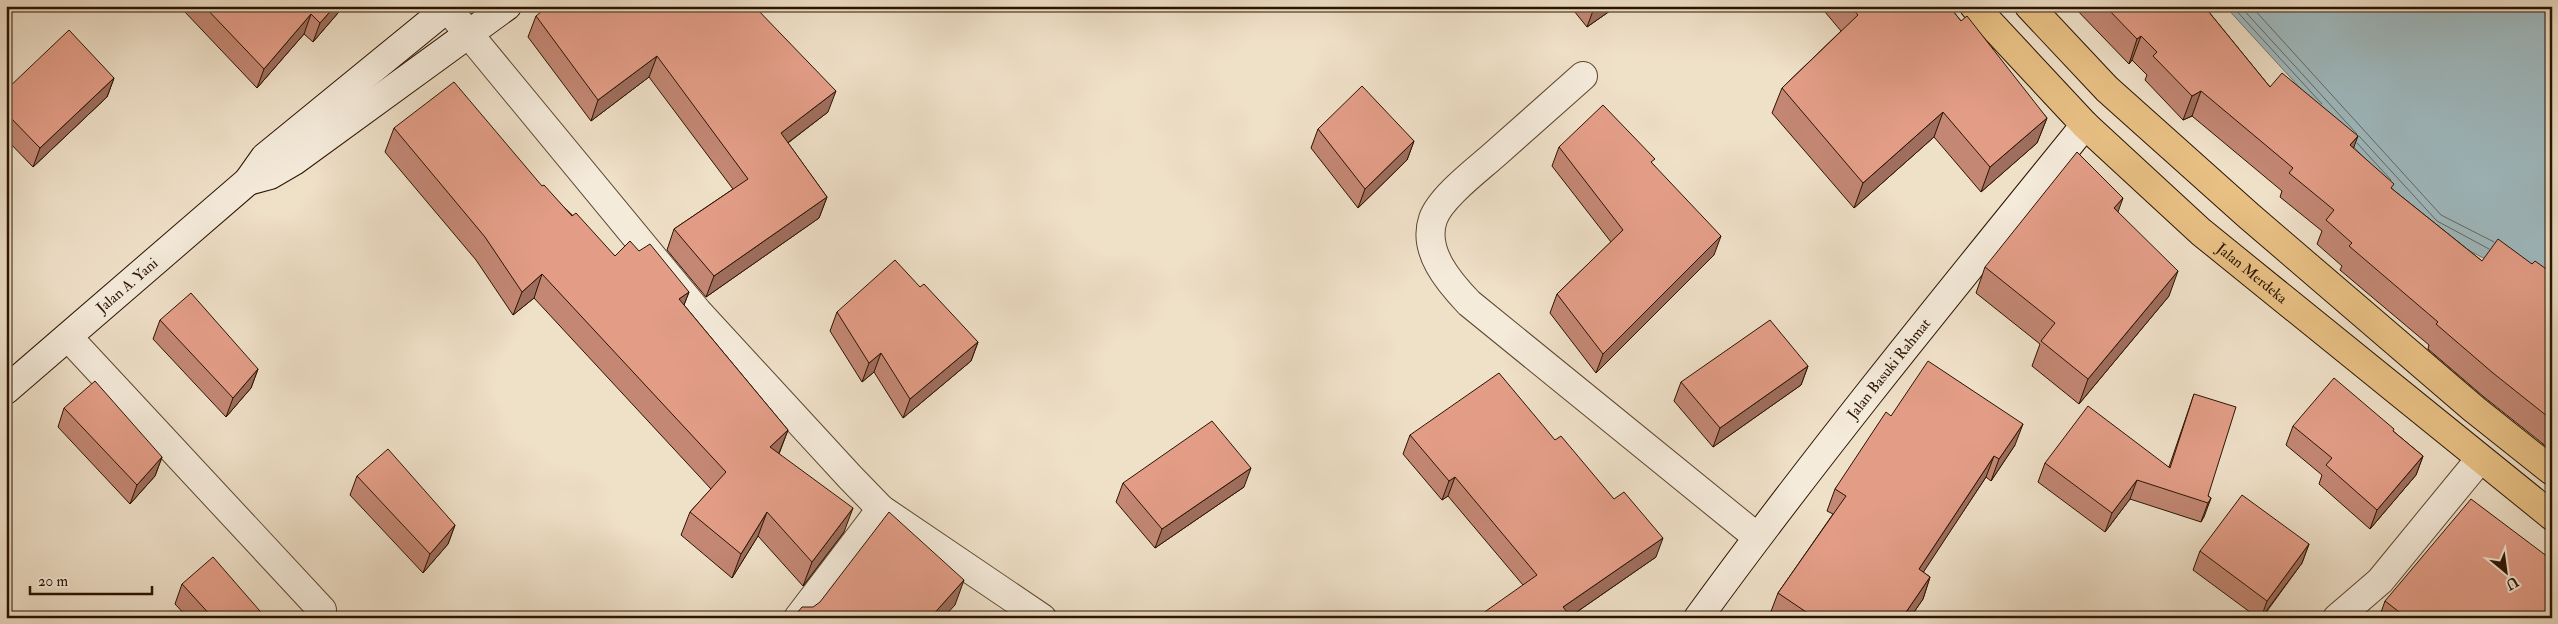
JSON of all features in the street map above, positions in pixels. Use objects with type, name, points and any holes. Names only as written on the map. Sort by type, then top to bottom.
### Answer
[{"type":"main road","name":"Jalan Merdeka","points":[[1974,6],[2084,125],[2201,232],[2552,516]]},
{"type":"main road","points":[[2028,6],[2107,89],[2249,216],[2474,409],[2552,471]]},
{"type":"street","name":"Jalan A. Yani","points":[[248,181],[270,175],[294,161],[469,36],[507,6]]},
{"type":"street","name":"Jalan A. Yani","points":[[6,390],[248,181],[265,157],[449,7]]},
{"type":"street","points":[[449,7],[469,36],[698,312],[881,508],[1042,618]]},
{"type":"street","points":[[1583,76],[1454,190],[1433,218],[1431,236],[1433,251],[1438,262],[1469,303],[1757,537]]},
{"type":"street","name":"Jalan Basuki Rahmat","points":[[1698,618],[1757,537],[1907,345],[2084,125]]},
{"type":"street","points":[[68,337],[322,610]]},
{"type":"street","points":[[2337,618],[2380,581],[2480,459]]},
{"type":"street","points":[[798,618],[881,508]]},
{"type":"water","points":[[2225,6],[2552,6],[2552,294],[2430,230]]},
{"type":"building","points":[[204,6],[335,6],[320,23],[311,14],[264,69]]},
{"type":"building","points":[[548,6],[754,6],[836,91],[781,133],[827,197],[714,276],[674,229],[748,179],[657,56],[598,100],[536,16]]},
{"type":"building","points":[[1850,6],[1949,6],[1961,21],[1967,16],[2047,118],[1990,167],[1943,112],[1863,183],[1782,88],[1858,15]]},
{"type":"building","points":[[2105,6],[2204,6],[2270,87],[2282,73],[2358,136],[2350,145],[2394,184],[2391,188],[2482,261],[2498,239],[2532,264],[2535,261],[2552,273],[2552,420],[2493,373],[2436,324],[2438,322],[2349,246],[2352,243],[2326,220],[2334,210],[2289,173],[2293,168],[2201,91],[2192,96],[2153,56],[2157,52],[2141,36],[2137,39]]},
{"type":"building","points":[[69,30],[114,78],[40,148],[6,113],[6,90]]},
{"type":"building","points":[[454,82],[542,186],[544,185],[572,216],[576,213],[615,256],[630,241],[639,251],[650,244],[689,292],[679,299],[788,430],[770,447],[853,508],[812,562],[767,512],[741,554],[690,512],[726,472],[542,274],[522,292],[485,237],[394,128]]},
{"type":"building","points":[[1362,86],[1414,141],[1365,189],[1318,129]]},
{"type":"building","points":[[1603,105],[1655,159],[1651,162],[1721,236],[1603,354],[1557,294],[1623,230],[1559,147]]},
{"type":"building","points":[[2077,152],[2123,198],[2114,208],[2178,271],[2088,379],[2041,341],[2055,323],[1985,267]]},
{"type":"building","points":[[895,260],[920,287],[924,284],[978,342],[910,399],[881,353],[869,363],[837,312]]},
{"type":"building","points":[[191,293],[258,369],[233,398],[160,320]]},
{"type":"building","points":[[1770,320],[1808,366],[1720,428],[1681,382]]},
{"type":"building","points":[[1928,361],[2023,424],[1999,459],[1994,456],[1919,569],[1930,577],[1902,618],[1815,618],[1778,593],[1846,496],[1835,489],[1886,412],[1891,416]]},
{"type":"building","points":[[1499,373],[1555,440],[1561,436],[1614,499],[1624,492],[1663,538],[1563,607],[1572,618],[1476,618],[1537,575],[1455,477],[1449,481],[1410,435]]},
{"type":"building","points":[[2334,378],[2423,456],[2377,510],[2326,465],[2332,458],[2293,426]]},
{"type":"building","points":[[95,381],[162,457],[137,485],[64,408]]},
{"type":"building","points":[[2194,394],[2236,407],[2208,496],[2211,498],[2208,503],[2137,480],[2112,513],[2045,463],[2088,406],[2170,468]]},
{"type":"building","points":[[1212,421],[1251,468],[1162,529],[1123,483]]},
{"type":"building","points":[[388,449],[455,525],[430,554],[357,476]]},
{"type":"building","points":[[2242,495],[2309,544],[2267,601],[2200,551]]},
{"type":"building","points":[[2471,499],[2552,560],[2552,618],[2407,618],[2385,601]]},
{"type":"building","points":[[889,512],[964,580],[930,618],[793,618],[802,607],[813,607],[820,602]]},
{"type":"building","points":[[213,557],[266,618],[213,618],[182,584]]},
{"type":"building","points":[[2336,613],[2342,618],[2332,618]]}]
